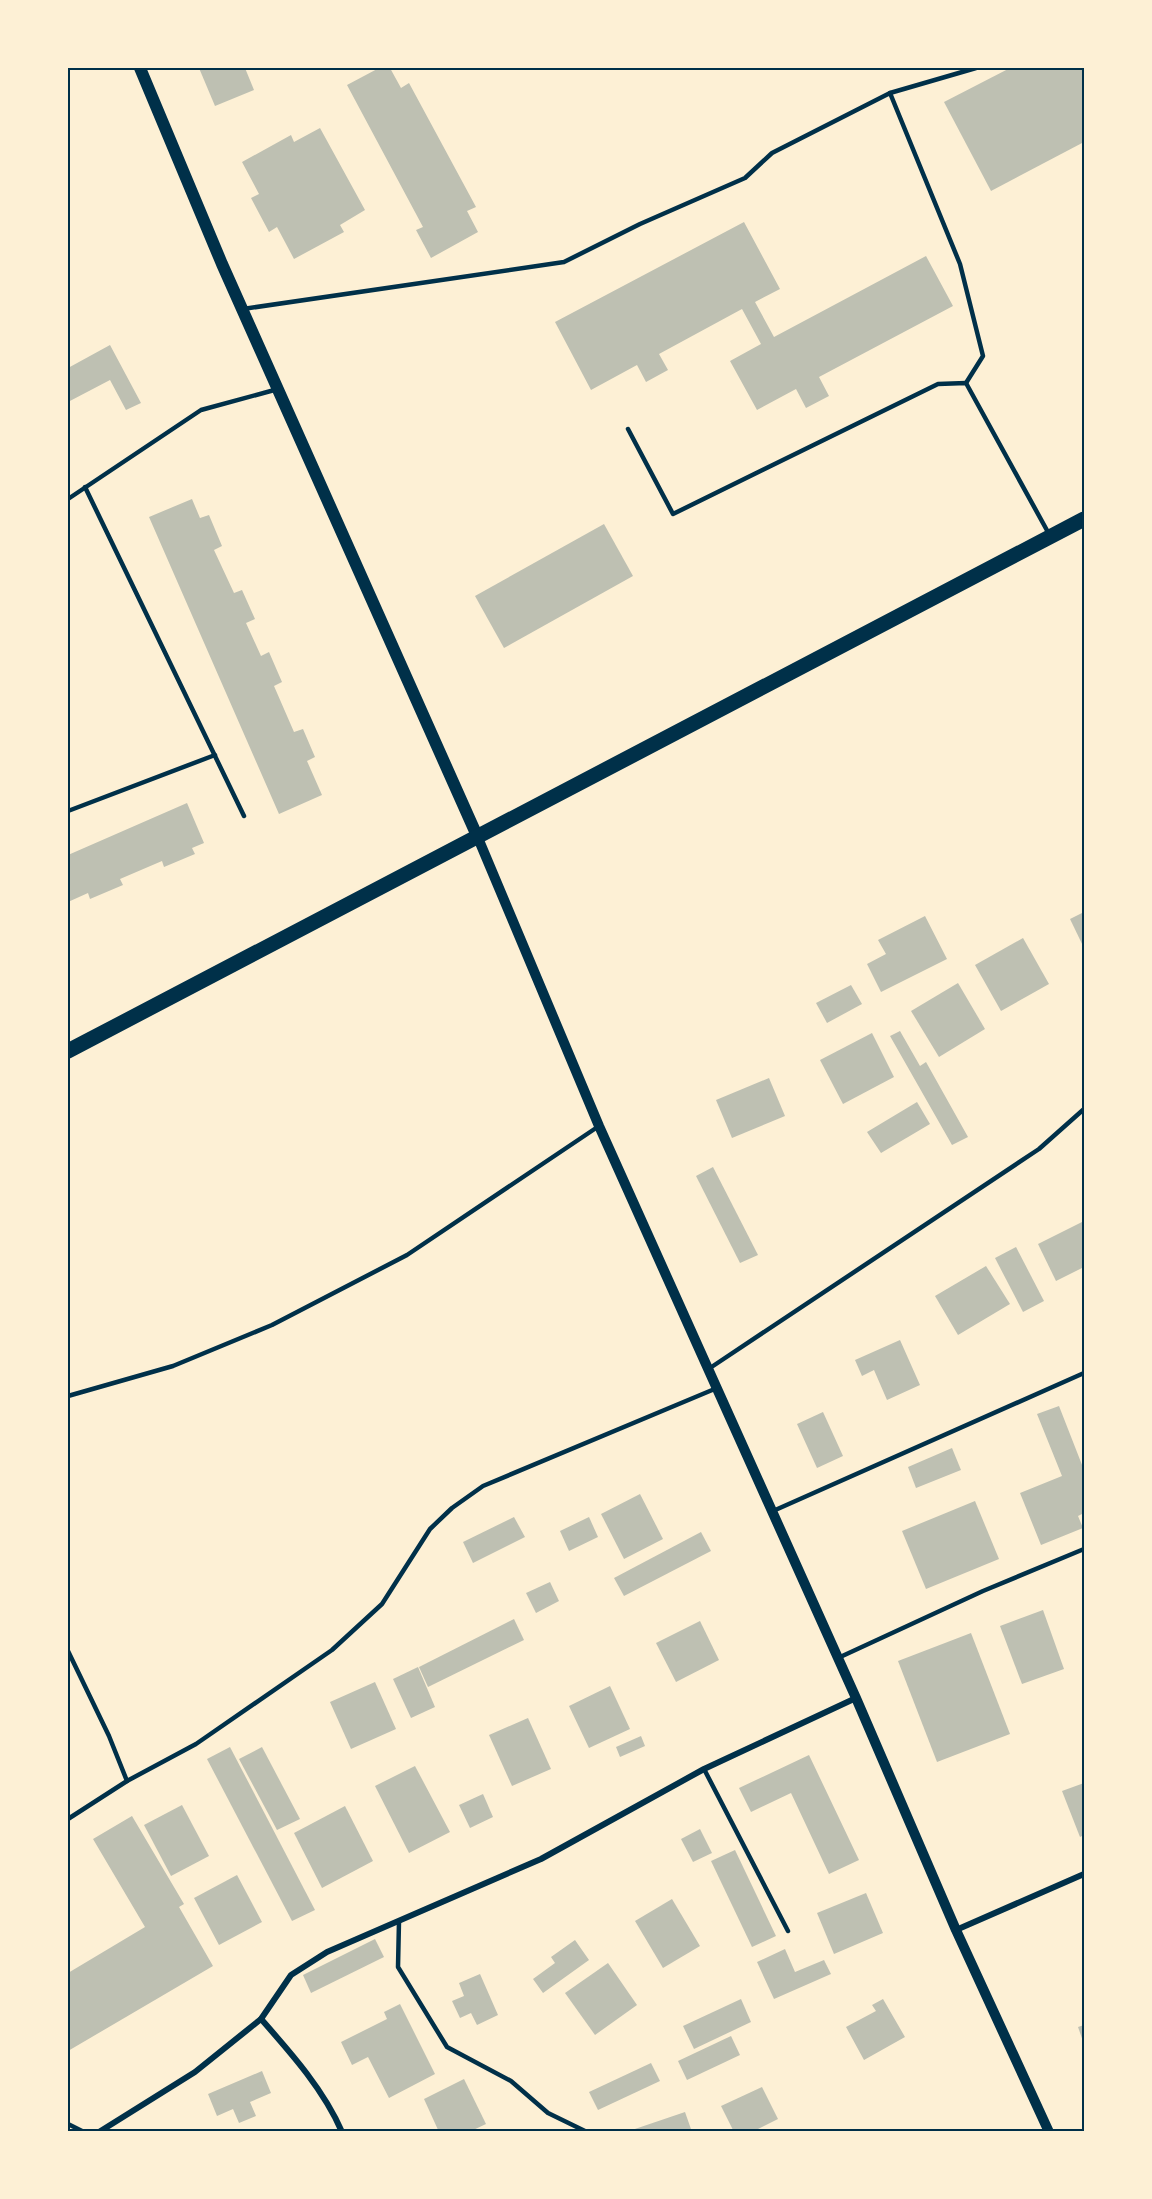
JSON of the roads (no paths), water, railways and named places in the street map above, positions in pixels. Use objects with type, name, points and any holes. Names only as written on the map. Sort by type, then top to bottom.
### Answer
[{"type":"main road","points":[[141,68],[278,389],[478,838]]},
{"type":"main road","points":[[68,1051],[1084,519]]},
{"type":"street","points":[[478,838],[599,1126],[856,1698],[956,1930],[1049,2132]]},
{"type":"street","points":[[99,2132],[195,2072],[261,2019],[291,1975],[327,1952],[541,1859],[704,1769],[856,1698]]},
{"type":"street","points":[[956,1930],[1084,1874]]},
{"type":"street","points":[[261,2019],[295,2057],[337,2118],[342,2132]]},
{"type":"lane","points":[[243,309],[564,262],[640,224],[745,178],[772,153],[890,93],[976,68]]},
{"type":"lane","points":[[890,93],[960,264],[983,356],[966,383]]},
{"type":"lane","points":[[628,429],[673,514],[938,384],[966,383]]},
{"type":"lane","points":[[966,383],[1051,537]]},
{"type":"lane","points":[[68,500],[201,410],[278,389]]},
{"type":"lane","points":[[85,487],[244,816]]},
{"type":"lane","points":[[68,811],[215,755]]},
{"type":"lane","points":[[708,1369],[1038,1149],[1084,1109]]},
{"type":"lane","points":[[68,1396],[173,1366],[272,1325],[407,1255],[599,1126]]},
{"type":"lane","points":[[771,1512],[1084,1373]]},
{"type":"lane","points":[[68,1819],[127,1781],[196,1744],[332,1650],[382,1604],[430,1529],[452,1508],[483,1486],[717,1388]]},
{"type":"lane","points":[[838,1658],[984,1591],[1084,1550]]},
{"type":"lane","points":[[68,1651],[109,1736],[127,1781]]},
{"type":"lane","points":[[704,1769],[788,1931]]},
{"type":"lane","points":[[399,1921],[398,1967],[447,2047],[511,2081],[548,2113],[587,2132]]},
{"type":"lane","points":[[68,2124],[84,2132]]}]
